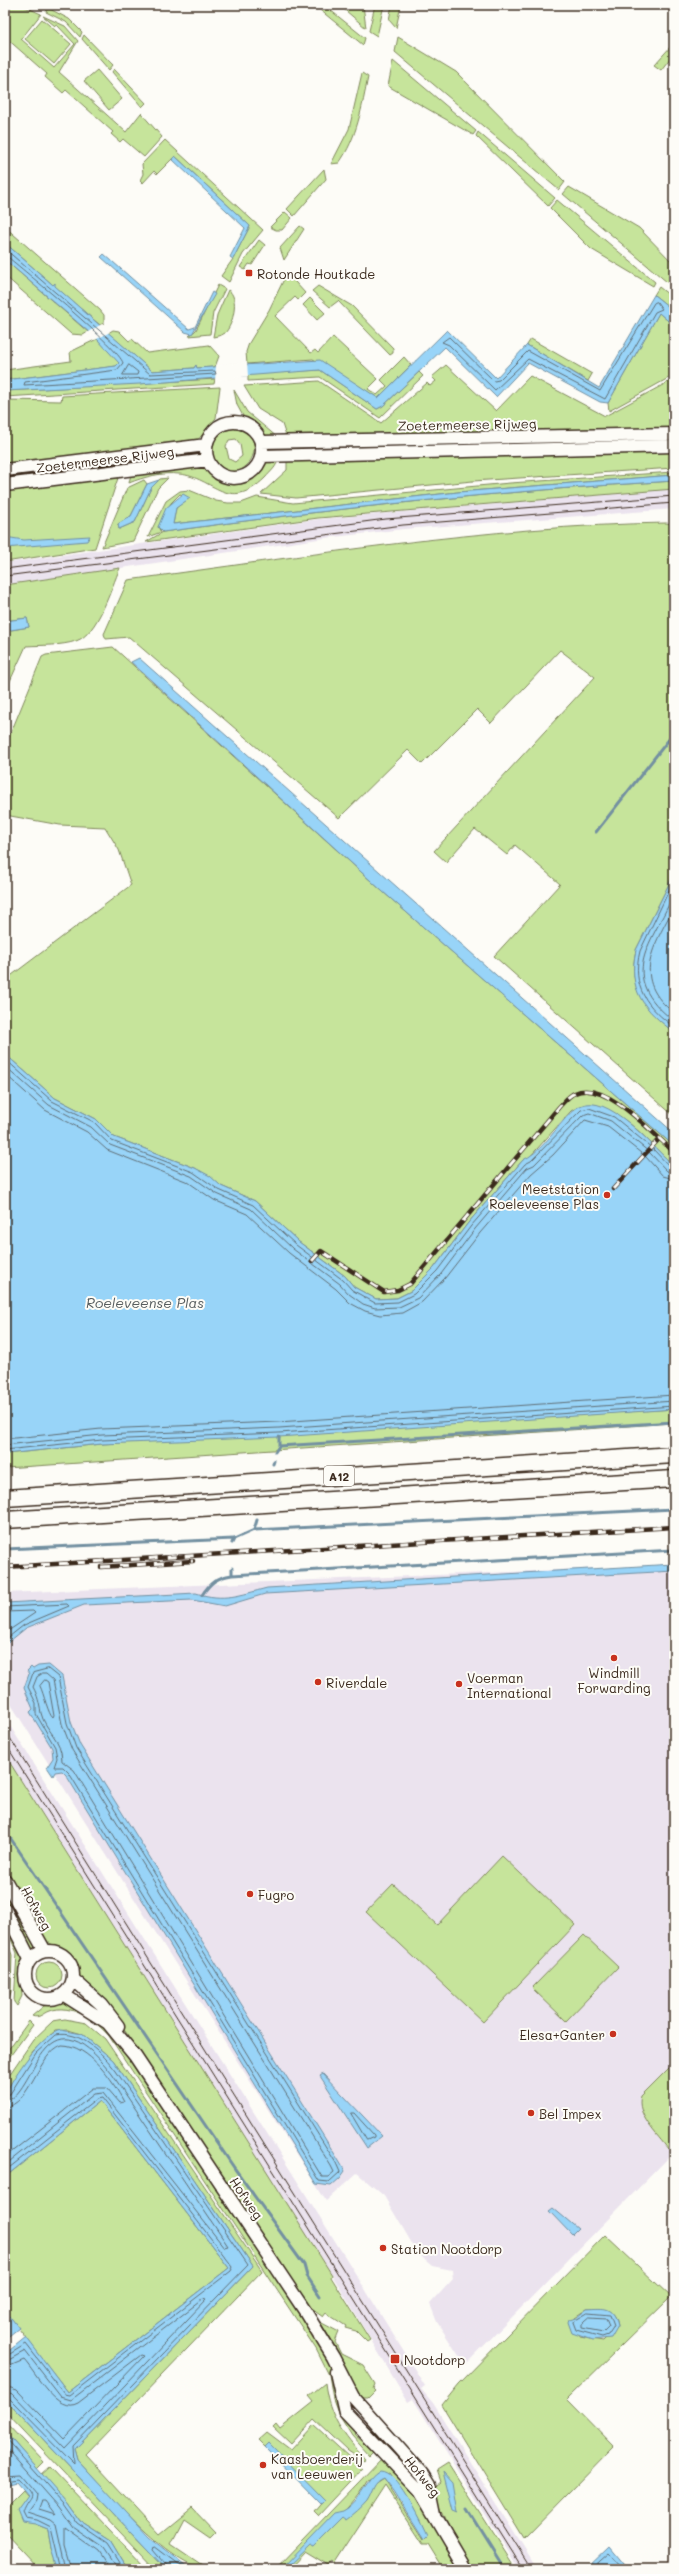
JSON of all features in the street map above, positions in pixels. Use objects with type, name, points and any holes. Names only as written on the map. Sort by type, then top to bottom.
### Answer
[{"type":"highway","name":"A12","points":[[5,1498],[674,1455]]},
{"type":"highway","name":"A12","points":[[5,1520],[674,1479]]},
{"type":"main road","points":[[232,422],[250,427],[261,442],[261,456],[252,471],[236,478],[219,474],[208,460],[206,445],[215,429],[232,422]]},
{"type":"main road","name":"Zoetermeerse Rijweg","points":[[261,442],[674,434]]},
{"type":"main road","name":"Zoetermeerse Rijweg","points":[[5,470],[206,445]]},
{"type":"main road","name":"Zoetermeerse Rijweg","points":[[261,456],[674,446]]},
{"type":"main road","name":"Zoetermeerse Rijweg","points":[[5,485],[208,460]]},
{"type":"main road","name":"Hofweg","points":[[5,1880],[45,1951]]},
{"type":"main road","points":[[5,1910],[30,1959]]},
{"type":"main road","points":[[45,1951],[60,1953],[68,1959],[73,1968],[74,1979],[64,1994],[48,1999],[38,1997],[31,1991],[26,1982],[25,1973],[30,1959],[45,1951]]},
{"type":"main road","name":"Hofweg","points":[[74,1979],[112,2017],[135,2056],[305,2311],[333,2357],[347,2386],[364,2411],[422,2474],[428,2485],[435,2514],[466,2569]]},
{"type":"main road","name":"Hofweg","points":[[64,1994],[108,2023],[135,2056]]},
{"type":"shaded area","points":[[674,489],[674,509],[404,529],[325,538],[5,585],[5,563],[319,519]]},
{"type":"shaded area","points":[[674,1565],[674,2152],[465,2365],[437,2322],[430,2304],[453,2279],[452,2270],[432,2266],[417,2252],[384,2196],[357,2173],[326,2201],[5,1695],[5,1593]]},
{"type":"shaded area","points":[[5,1718],[347,2260],[425,2386],[421,2389],[433,2403],[537,2569],[519,2569],[413,2399],[408,2402],[332,2275],[5,1755]]},
{"type":"green space","points":[[5,5],[21,5],[41,14],[21,39],[54,68],[75,44],[57,25],[55,26],[43,16],[65,26],[78,41],[59,72],[126,132],[141,113],[162,137],[144,157],[123,139],[120,142],[111,134],[113,132],[66,90],[63,93],[45,77],[47,74],[5,37]]},
{"type":"green space","points":[[314,5],[324,5],[365,38],[363,45]]},
{"type":"green space","points":[[339,5],[363,5],[366,28]]},
{"type":"green space","points":[[375,5],[384,5],[377,36],[369,31]]},
{"type":"green space","points":[[392,5],[401,5],[396,28],[389,20]]},
{"type":"green space","points":[[48,8],[69,19],[82,32],[80,37],[66,22],[46,12]]},
{"type":"green space","points":[[42,19],[71,44],[54,64],[25,39]]},
{"type":"green space","points":[[84,35],[113,65],[109,70],[82,39]]},
{"type":"green space","points":[[398,37],[456,72],[565,182],[559,190],[395,52]]},
{"type":"green space","points":[[674,43],[674,53],[661,70],[654,65]]},
{"type":"green space","points":[[393,61],[476,131],[473,135],[388,86]]},
{"type":"green space","points":[[114,69],[146,103],[142,107],[112,72]]},
{"type":"green space","points":[[97,70],[122,99],[109,110],[84,81]]},
{"type":"green space","points":[[362,73],[368,77],[355,133],[339,163],[331,164],[349,129]]},
{"type":"green space","points":[[478,132],[555,198],[548,206],[476,136]]},
{"type":"green space","points":[[165,140],[263,230],[243,254],[229,282],[221,276],[233,259],[250,226],[175,156],[157,174],[154,171],[143,183],[140,180],[143,174],[142,164]]},
{"type":"green space","points":[[324,169],[326,179],[294,216],[287,209]]},
{"type":"green space","points":[[569,187],[639,228],[674,264],[674,288],[563,194]]},
{"type":"green space","points":[[557,200],[655,282],[653,286],[591,249],[550,208]]},
{"type":"green space","points":[[285,212],[292,218],[282,230],[276,230],[270,227]]},
{"type":"green space","points":[[300,226],[304,229],[284,260],[280,248]]},
{"type":"green space","points":[[5,227],[100,310],[104,315],[104,323],[100,325],[54,286],[55,283],[53,285],[5,243]]},
{"type":"green space","points":[[259,240],[265,245],[252,265],[249,264],[245,270],[240,267]]},
{"type":"green space","points":[[5,260],[88,332],[83,335],[71,334],[5,276]]},
{"type":"green space","points":[[287,273],[305,293],[298,300],[295,297],[275,316],[311,353],[315,350],[318,353],[333,337],[378,379],[368,389],[377,395],[387,386],[381,380],[404,357],[411,365],[378,398],[313,359],[247,364],[246,352],[249,343],[269,310]]},
{"type":"green space","points":[[218,285],[225,289],[213,313],[210,334],[189,336],[196,330]]},
{"type":"green space","points":[[318,286],[352,306],[393,348],[393,353],[390,355],[338,301],[330,307],[312,291]]},
{"type":"green space","points":[[659,287],[674,299],[674,311],[654,295]]},
{"type":"green space","points":[[228,290],[234,299],[233,318],[225,333],[213,337],[217,315]]},
{"type":"green space","points":[[310,298],[325,313],[317,320],[303,305]]},
{"type":"green space","points":[[659,313],[674,326],[674,375],[609,411],[608,403]]},
{"type":"green space","points":[[113,330],[119,331],[129,341],[132,339],[147,353],[209,345],[219,356],[215,367],[196,368],[196,365],[194,368],[152,371],[108,333]]},
{"type":"green space","points":[[97,339],[118,360],[119,364],[117,366],[5,380],[5,370],[71,361],[70,352]]},
{"type":"green space","points":[[531,339],[592,374],[588,381],[527,345]]},
{"type":"green space","points":[[446,365],[496,411],[530,376],[605,416],[674,379],[674,430],[287,439],[282,424],[258,409],[244,386],[319,381],[381,423],[427,383],[430,386],[436,381],[432,377]]},
{"type":"green space","points":[[320,370],[377,409],[383,406],[419,372],[423,376],[380,418],[320,377],[248,381],[248,374]]},
{"type":"green space","points":[[215,379],[214,384],[5,397],[5,391]]},
{"type":"green space","points":[[220,387],[216,418],[197,441],[5,466],[7,400],[61,401],[62,396]]},
{"type":"green space","points":[[234,390],[247,412],[277,437],[267,437],[262,435],[243,416],[237,405]]},
{"type":"green space","points":[[230,428],[245,432],[252,439],[254,449],[252,459],[245,467],[236,471],[226,471],[216,463],[211,452],[213,442],[225,430]],"holes":[[[236,439],[240,444],[242,456],[235,462],[229,459],[226,446],[229,440]]]},
{"type":"green space","points":[[674,438],[674,443],[288,451],[287,446]]},
{"type":"green space","points":[[189,451],[190,459],[5,482],[5,474]]},
{"type":"green space","points":[[674,451],[674,468],[473,481],[296,498],[261,494],[287,470],[287,458]]},
{"type":"green space","points":[[272,459],[278,459],[265,478],[252,488],[241,493],[221,491],[202,481],[179,474],[153,476],[129,483],[131,474],[193,466],[202,468],[221,479],[236,482],[248,477]]},
{"type":"green space","points":[[674,472],[674,475],[458,492],[173,524],[176,508],[189,498],[180,494],[171,503],[158,527],[161,532],[148,537],[166,501],[180,491],[189,490],[216,501],[228,503],[241,503],[257,497],[293,503],[510,483]]},
{"type":"green space","points":[[119,475],[95,548],[5,562],[5,489]]},
{"type":"green space","points":[[168,478],[158,488],[133,541],[102,547],[127,488],[144,480],[147,484],[131,516],[118,524],[119,529],[135,522],[151,488],[160,479]]},
{"type":"green space","points":[[674,481],[674,489],[318,518],[146,542],[163,532],[291,515],[482,495]]},
{"type":"green space","points":[[674,524],[674,874],[636,950],[634,976],[636,987],[647,1007],[674,1032],[674,1116],[494,956],[560,884],[515,845],[507,855],[475,829],[446,862],[434,851],[595,677],[560,650],[491,723],[477,709],[422,764],[408,750],[339,818],[129,637],[106,639],[104,634],[128,580],[329,552],[464,536],[599,525]]},
{"type":"green space","points":[[120,568],[103,609],[91,629],[84,637],[70,643],[58,645],[26,646],[5,692],[5,631],[29,627],[27,618],[5,621],[5,585]]},
{"type":"green space","points":[[113,647],[382,891],[674,1146],[674,1166],[637,1130],[616,1115],[605,1110],[581,1107],[576,1108],[571,1111],[528,1159],[523,1160],[468,1223],[434,1268],[411,1291],[397,1298],[376,1299],[354,1287],[345,1276],[299,1242],[255,1201],[221,1186],[195,1168],[114,1137],[96,1119],[55,1098],[5,1054],[5,976],[8,978],[131,885],[119,850],[105,827],[60,825],[5,815],[5,747],[42,657],[46,655]]},
{"type":"green space","points":[[674,1409],[674,1423],[5,1468],[5,1454],[102,1444]]},
{"type":"green space","points":[[5,1755],[332,2275],[331,2277],[370,2340],[367,2342],[356,2331],[345,2328],[346,2326],[326,2313],[323,2317],[309,2307],[111,2010],[79,1977],[76,1965],[68,1953],[44,1940],[5,1872]]},
{"type":"green space","points":[[502,1856],[575,1925],[483,2022],[366,1912],[393,1884],[437,1925]]},
{"type":"green space","points":[[5,1886],[38,1947],[31,1951],[5,1903]]},
{"type":"green space","points":[[5,1917],[24,1957],[20,1974],[22,1996],[17,2006],[14,2002],[17,1953],[5,1926]]},
{"type":"green space","points":[[584,1935],[618,1967],[566,2021],[532,1988]]},
{"type":"green space","points":[[5,1937],[12,1955],[11,1992],[5,2009]]},
{"type":"green space","points":[[49,1962],[58,1966],[62,1975],[58,1984],[49,1988],[40,1984],[36,1975],[40,1966]]},
{"type":"green space","points":[[66,2002],[104,2027],[122,2049],[313,2334],[331,2366],[357,2431],[354,2434],[373,2451],[369,2455],[352,2436],[339,2415],[333,2399],[329,2375],[316,2349],[109,2036],[90,2019],[74,2011],[58,2009],[49,2011],[39,2016],[32,2016],[44,2006]]},
{"type":"green space","points":[[65,2019],[86,2023],[105,2039],[262,2271],[86,2454],[160,2534],[192,2508],[215,2532],[210,2537],[184,2519],[171,2544],[208,2569],[193,2565],[175,2556],[138,2525],[78,2460],[75,2449],[253,2266],[113,2060],[82,2034],[68,2030],[55,2031],[33,2051],[5,2094],[5,2081],[33,2040],[53,2021]]},
{"type":"green space","points":[[29,2021],[33,2025],[5,2063],[5,2054]]},
{"type":"green space","points":[[674,2063],[671,2085],[671,2100],[674,2100],[674,2143],[668,2149],[648,2124],[641,2110],[640,2103],[641,2096]]},
{"type":"green space","points":[[100,2101],[229,2268],[68,2392],[5,2311],[5,2177]]},
{"type":"green space","points":[[605,2235],[671,2297],[567,2399],[614,2447],[524,2539],[442,2405],[459,2384]],"holes":[[[587,2309],[608,2310],[617,2320],[618,2326],[603,2341],[580,2337],[575,2317]]]},
{"type":"green space","points":[[320,2322],[339,2332],[335,2342],[341,2354],[363,2365],[375,2384],[373,2389],[375,2391],[368,2398],[359,2398],[333,2343]]},
{"type":"green space","points":[[325,2383],[330,2405],[338,2424],[350,2442],[365,2459],[364,2461],[348,2451],[314,2419],[291,2444],[273,2427],[276,2424],[280,2429],[314,2402],[309,2396]]},
{"type":"green space","points":[[5,2399],[166,2569],[155,2569],[5,2411]]},
{"type":"green space","points":[[5,2421],[44,2462],[37,2469],[5,2432]]},
{"type":"green space","points":[[314,2425],[362,2469],[318,2516],[314,2512],[324,2500],[269,2444],[265,2447],[258,2440],[267,2432],[291,2450]]},
{"type":"green space","points":[[384,2456],[426,2507],[447,2551],[458,2569],[443,2569],[427,2543],[422,2543],[385,2486],[334,2564],[332,2562],[328,2565],[305,2551],[288,2569],[284,2569],[308,2545],[280,2569],[275,2569]],"holes":[[[389,2473],[413,2507],[422,2538],[384,2479],[375,2485],[366,2503],[343,2517],[314,2546],[310,2543],[351,2504],[367,2481]]]},
{"type":"green space","points":[[448,2463],[516,2569],[474,2569],[467,2559],[450,2530],[433,2488],[441,2482],[437,2470]]},
{"type":"green space","points":[[50,2467],[147,2569],[128,2569],[111,2541],[80,2521],[65,2500],[41,2475]]},
{"type":"green space","points":[[23,2490],[28,2496],[35,2524],[48,2529],[51,2548],[59,2569],[39,2569],[5,2533],[5,2508]]},
{"type":"water","points":[[175,156],[250,226],[233,259],[230,257],[245,228],[172,159]]},
{"type":"water","points":[[5,243],[53,285],[55,283],[55,286],[152,371],[194,368],[196,365],[197,368],[320,360],[378,398],[447,330],[496,378],[527,345],[599,388],[654,295],[674,311],[674,326],[659,313],[608,403],[600,402],[528,363],[496,397],[445,347],[383,406],[377,409],[320,370],[140,384],[5,391],[5,380],[116,366],[119,363],[97,339],[5,260]]},
{"type":"water","points":[[104,254],[189,329],[195,327],[212,292],[215,294],[192,334],[185,332],[101,257]]},
{"type":"water","points":[[674,475],[674,481],[418,501],[291,515],[163,532],[158,527],[166,508],[183,494],[190,498],[176,508],[173,524],[458,492]]},
{"type":"water","points":[[159,480],[151,488],[135,522],[119,529],[118,524],[131,516],[147,484]]},
{"type":"water","points":[[90,536],[87,541],[5,548],[5,537],[24,540]]},
{"type":"water","points":[[27,618],[29,627],[5,631],[5,621]]},
{"type":"water","points":[[139,658],[674,1133],[674,1146],[382,891],[131,662]]},
{"type":"water","points":[[674,874],[674,1032],[654,1016],[640,998],[634,977],[634,964],[636,950]]},
{"type":"water","name":"Roeleveense Plas","points":[[5,1054],[55,1098],[96,1119],[114,1137],[195,1168],[210,1176],[221,1186],[255,1201],[299,1242],[345,1276],[354,1287],[376,1299],[397,1298],[411,1291],[434,1268],[468,1223],[523,1160],[540,1148],[566,1117],[574,1110],[579,1106],[586,1104],[597,1105],[609,1109],[633,1127],[674,1166],[674,1409],[279,1437],[102,1444],[5,1454]]},
{"type":"water","points":[[674,1564],[674,1571],[265,1594],[225,1606],[192,1600],[84,1605],[26,1628],[5,1645],[5,1603],[196,1593],[206,1596],[224,1597],[240,1595],[267,1588]]},
{"type":"water","points":[[49,1665],[62,1676],[71,1722],[80,1745],[345,2171],[331,2186],[316,2184],[66,1775],[62,1771],[55,1772],[53,1776],[47,1767],[53,1758],[52,1748],[30,1712],[33,1709],[24,1688],[29,1674],[27,1671],[31,1667],[33,1669],[38,1666]]},
{"type":"water","points":[[61,2030],[82,2034],[113,2060],[253,2266],[75,2449],[78,2460],[150,2538],[189,2569],[166,2569],[5,2399],[5,2354],[26,2337],[68,2392],[229,2268],[100,2101],[5,2177],[4,2120],[6,2093],[15,2076],[29,2056],[46,2039]]},
{"type":"water","points":[[323,2074],[382,2136],[367,2148],[320,2076]]},
{"type":"water","points":[[553,2208],[578,2229],[572,2235],[549,2211]]},
{"type":"water","points":[[587,2309],[604,2309],[608,2310],[614,2315],[618,2326],[611,2338],[592,2340],[572,2333],[568,2322],[569,2319],[577,2317]]},
{"type":"water","points":[[5,2310],[19,2328],[5,2339]]},
{"type":"water","points":[[5,2432],[65,2500],[80,2521],[111,2541],[128,2569],[59,2569],[57,2567],[51,2548],[48,2529],[35,2524],[22,2522],[17,2510],[28,2495],[17,2482],[5,2485]]},
{"type":"water","points":[[269,2443],[325,2500],[321,2504],[265,2447]]},
{"type":"water","points":[[380,2471],[387,2473],[394,2479],[408,2497],[427,2534],[423,2538],[384,2479],[375,2486],[367,2502],[357,2512],[347,2520],[343,2517],[314,2546],[310,2544],[284,2569],[280,2569],[334,2513],[343,2511],[354,2503],[370,2480]]},
{"type":"water","points":[[443,2472],[453,2483],[458,2513],[453,2511]]},
{"type":"water","points":[[610,2546],[629,2569],[586,2569]]},
{"type":"pier","points":[[102,324],[110,332],[95,340],[86,333]]},
{"type":"pier","points":[[247,362],[248,376],[215,381],[216,365]]},
{"type":"waterway","points":[[596,832],[674,733]]},
{"type":"waterway","points":[[279,1446],[674,1422]]},
{"type":"waterway","points":[[275,1452],[279,1446],[279,1437]]},
{"type":"waterway","points":[[254,1530],[674,1509]]},
{"type":"waterway","points":[[232,1543],[234,1539],[254,1530],[257,1520]]},
{"type":"waterway","points":[[5,1549],[234,1539]]},
{"type":"waterway","points":[[202,1595],[214,1581],[222,1577],[232,1575],[674,1550]]},
{"type":"waterway","points":[[232,1568],[232,1575]]},
{"type":"waterway","points":[[11,1839],[235,2169],[304,2265],[307,2276],[320,2296]]},
{"type":"waterway","points":[[467,2510],[504,2569]]},
{"type":"tram line","points":[[5,569],[386,519],[674,496]]},
{"type":"tram line","points":[[5,576],[403,525],[674,503]]},
{"type":"tram line","points":[[5,1730],[531,2569]]},
{"type":"tram line","points":[[5,1743],[523,2569]]},
{"type":"railway","points":[[312,1261],[321,1251],[384,1292],[398,1290],[410,1284],[559,1107],[575,1093],[587,1091],[600,1094],[614,1101],[628,1110],[674,1152]]},
{"type":"railway","points":[[613,1189],[659,1139]]},
{"type":"railway","points":[[5,1567],[674,1527]]},
{"type":"railway","points":[[101,1567],[193,1561]]},
{"type":"place","name":"Rotonde Houtkade","points":[[249,273]]},
{"type":"place","name":"Meetstation Roeleveense Plas","points":[[607,1195]]},
{"type":"place","name":"Windmill Forwarding","points":[[614,1658]]},
{"type":"place","name":"Riverdale","points":[[318,1682]]},
{"type":"place","name":"Voerman International","points":[[459,1684]]},
{"type":"place","name":"Fugro","points":[[250,1894]]},
{"type":"place","name":"Elesa+Ganter","points":[[613,2034]]},
{"type":"place","name":"Bel Impex","points":[[531,2113]]},
{"type":"place","name":"Station Nootdorp","points":[[383,2248]]},
{"type":"place","name":"Nootdorp","points":[[395,2359]]},
{"type":"place","name":"Kaasboerderij van Leeuwen","points":[[263,2465]]}]
